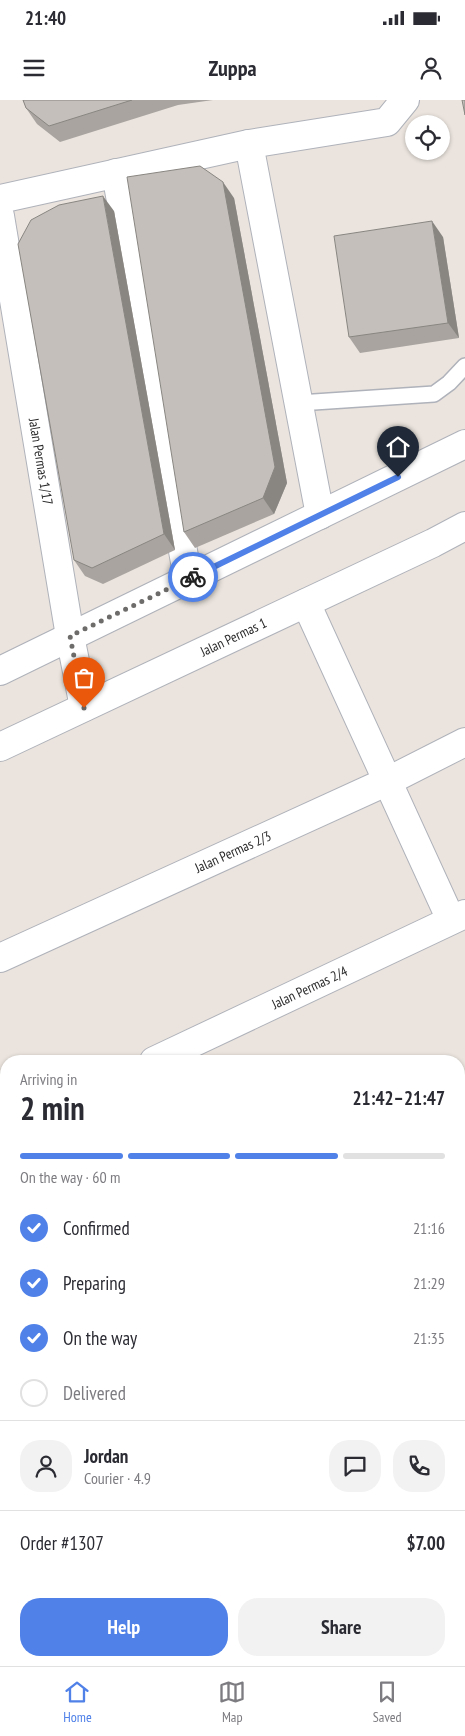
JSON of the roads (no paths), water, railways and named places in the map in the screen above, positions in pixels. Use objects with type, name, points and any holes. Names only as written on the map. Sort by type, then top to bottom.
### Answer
[{"type":"street","points":[[0,198],[249,144],[387,122],[405,100]]},
{"type":"street","points":[[249,144],[320,515]]},
{"type":"street","points":[[116,173],[188,579]]},
{"type":"street","name":"Jalan Permas 1/17","points":[[0,216],[70,636],[84,708]]},
{"type":"street","points":[[0,671],[465,444]]},
{"type":"street","name":"Jalan Permas 1","points":[[0,747],[465,526]]},
{"type":"street","points":[[306,603],[388,781],[458,917]]},
{"type":"street","name":"Jalan Permas 2/3","points":[[0,958],[388,781],[465,742]]},
{"type":"street","name":"Jalan Permas 2/4","points":[[172,1055],[458,917]]},
{"type":"lane","points":[[299,403],[434,394],[449,383],[465,366]]}]
